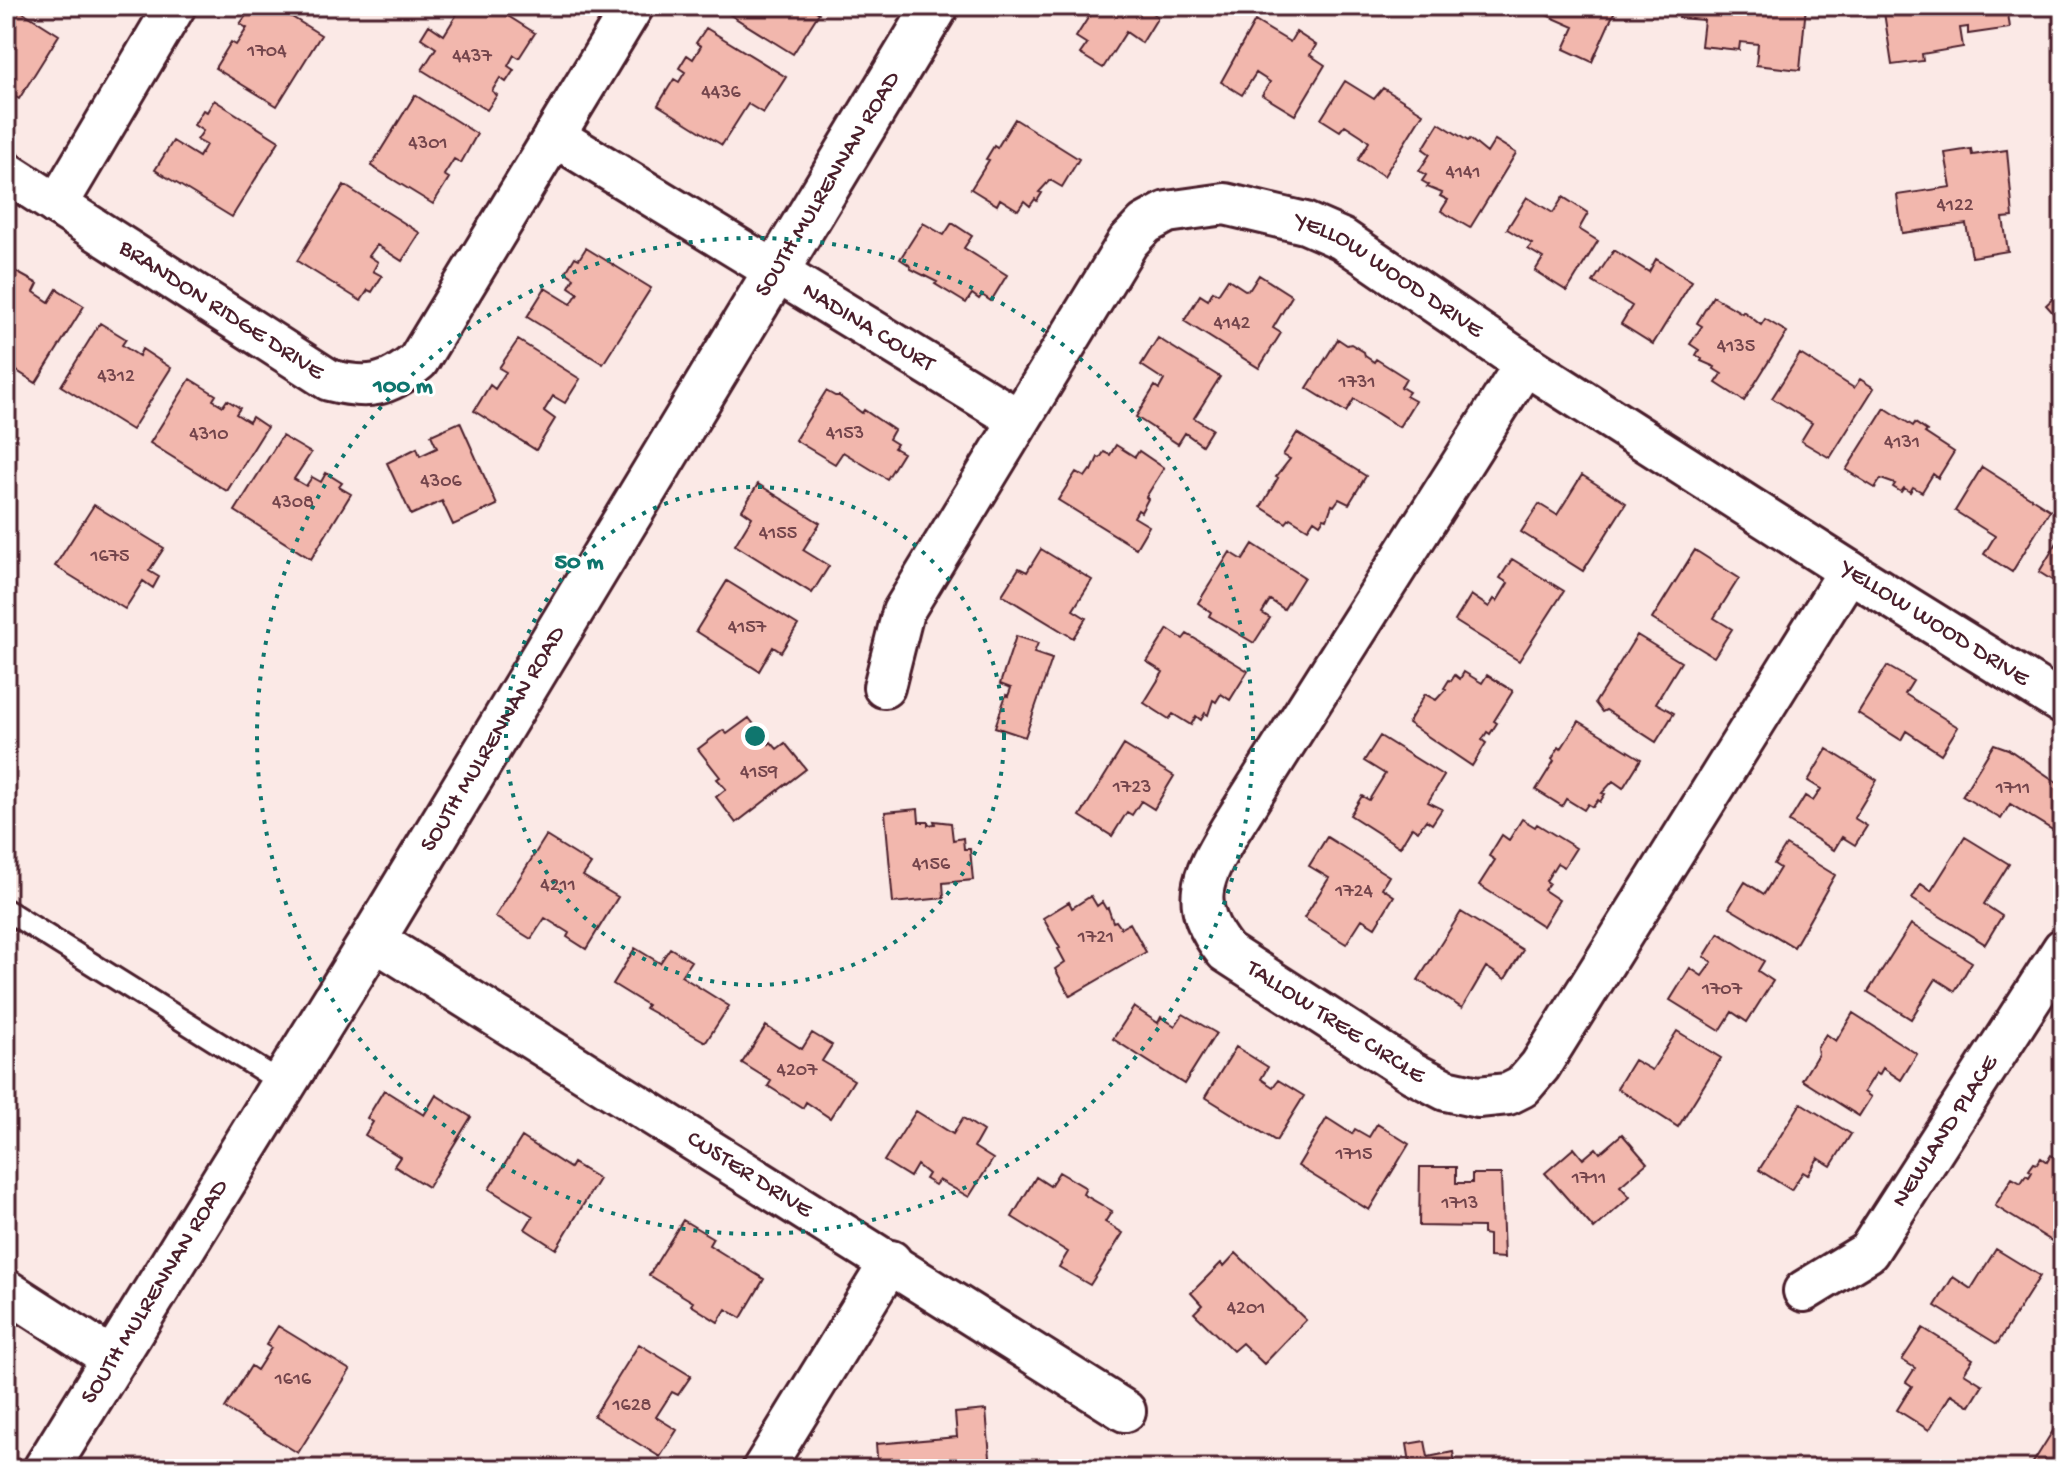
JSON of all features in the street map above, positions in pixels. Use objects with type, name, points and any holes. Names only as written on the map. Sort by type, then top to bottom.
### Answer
[{"type":"street","points":[[57,205],[175,6]]},
{"type":"street","name":"BRANDON RIDGE DRIVE","points":[[6,172],[329,380],[361,387],[376,385],[390,381],[418,361],[633,6]]},
{"type":"street","name":"SOUTH MULRENNAN ROAD","points":[[46,1469],[373,939],[936,6]]},
{"type":"street","name":"NADINA COURT","points":[[554,136],[1019,420]]},
{"type":"street","name":"YELLOW WOOD DRIVE","points":[[884,687],[903,612],[1128,242],[1145,224],[1167,212],[1225,204],[1305,223],[1342,239],[1525,364],[2063,704]]},
{"type":"street","name":"TALLOW TREE CIRCLE","points":[[1525,364],[1230,830],[1207,869],[1202,885],[1202,902],[1213,937],[1226,952],[1400,1064],[1446,1090],[1462,1095],[1493,1097],[1522,1087],[1540,1066],[1849,571]]},
{"type":"street","name":"CUSTER DRIVE","points":[[373,939],[891,1261],[1125,1411]]},
{"type":"street","name":"NEWLAND PLACE","points":[[1804,1291],[1868,1252],[2063,949]]},
{"type":"street","points":[[763,1469],[891,1261]]},
{"type":"street","points":[[6,1290],[113,1359]]},
{"type":"lane","points":[[6,910],[284,1084]]},
{"type":"building","points":[[6,6],[20,6],[18,9],[59,35],[19,99],[6,91]]},
{"type":"building","points":[[253,6],[274,6],[321,35],[277,106],[215,68],[231,42],[236,45],[247,28],[240,24]]},
{"type":"building","points":[[462,6],[492,6],[535,33],[519,58],[514,55],[508,66],[514,70],[506,82],[500,78],[492,91],[497,95],[487,110],[422,70],[436,48],[421,38],[429,25],[444,35]]},
{"type":"building","points":[[716,6],[808,6],[819,13],[793,54]]},
{"type":"building","points":[[1088,6],[1142,6],[1158,17],[1142,43],[1126,32],[1103,68],[1080,54],[1087,44],[1076,37],[1093,10]]},
{"type":"building","points":[[1526,6],[1617,6],[1592,62],[1564,49],[1574,27]]},
{"type":"building","points":[[1681,6],[1806,6],[1800,70],[1756,65],[1758,44],[1740,42],[1739,50],[1701,46],[1704,20],[1679,18]]},
{"type":"building","points":[[1883,6],[2007,6],[2010,28],[1968,34],[1968,27],[1960,28],[1963,47],[1922,54],[1923,61],[1892,65]]},
{"type":"building","points":[[1255,21],[1290,42],[1296,32],[1316,45],[1310,55],[1325,65],[1295,115],[1262,95],[1270,82],[1256,73],[1242,95],[1221,82]]},
{"type":"building","points":[[706,28],[786,77],[763,113],[748,104],[722,145],[658,105],[674,79],[679,82],[685,72],[679,68],[687,55],[693,59],[701,46],[696,43]]},
{"type":"building","points":[[1345,81],[1374,99],[1383,88],[1423,113],[1384,176],[1358,160],[1369,142],[1345,125],[1340,131],[1321,119]]},
{"type":"building","points":[[415,95],[477,134],[461,163],[454,159],[444,175],[449,178],[433,204],[371,166]]},
{"type":"building","points":[[214,100],[279,141],[232,217],[155,170],[173,141],[199,157],[206,145],[197,140],[203,131],[194,125]]},
{"type":"building","points":[[1015,119],[1079,159],[1062,187],[1050,180],[1039,192],[1042,193],[1037,201],[1035,199],[1030,206],[1024,201],[1018,210],[1000,199],[997,205],[971,189],[994,146],[997,148]]},
{"type":"building","points":[[1439,123],[1468,141],[1470,139],[1487,153],[1495,140],[1516,153],[1470,228],[1441,211],[1448,200],[1440,196],[1442,193],[1427,187],[1429,185],[1422,181],[1426,175],[1419,171],[1430,154],[1423,149]]},
{"type":"building","points":[[1971,149],[1972,155],[2007,150],[2013,217],[2003,218],[2008,251],[1972,257],[1966,224],[1902,233],[1897,195],[1951,187],[1945,153]]},
{"type":"building","points":[[344,185],[420,233],[402,261],[377,245],[369,256],[378,262],[373,271],[382,276],[372,292],[368,290],[361,301],[297,261]]},
{"type":"building","points":[[1527,197],[1553,213],[1563,197],[1588,213],[1579,229],[1598,241],[1567,291],[1535,271],[1543,258],[1528,249],[1532,244],[1507,229]]},
{"type":"building","points":[[923,223],[944,235],[952,223],[972,236],[964,248],[1007,275],[991,301],[982,295],[979,299],[972,294],[966,303],[900,259]]},
{"type":"building","points":[[586,248],[651,288],[603,364],[527,317],[545,288],[571,304],[578,293],[569,287],[574,278],[566,272],[575,257],[579,259]]},
{"type":"building","points":[[1614,250],[1649,272],[1656,259],[1692,281],[1653,344],[1621,324],[1632,306],[1593,282]]},
{"type":"building","points":[[9,268],[38,284],[34,292],[49,302],[57,289],[84,306],[36,383],[6,364],[6,273]]},
{"type":"building","points":[[1259,275],[1292,296],[1273,328],[1281,333],[1259,368],[1184,321],[1200,295],[1208,300],[1213,291],[1218,294],[1228,279],[1245,290],[1250,289]]},
{"type":"building","points":[[2063,289],[2063,324],[2046,305]]},
{"type":"building","points":[[1713,296],[1743,311],[1761,325],[1765,319],[1787,332],[1744,401],[1716,383],[1722,374],[1701,361],[1696,355],[1699,350],[1690,344],[1702,326],[1697,323]]},
{"type":"building","points":[[100,323],[126,339],[122,345],[139,356],[142,349],[171,368],[132,430],[61,386]]},
{"type":"building","points":[[1158,338],[1220,377],[1194,418],[1212,429],[1202,445],[1185,433],[1178,444],[1136,417],[1155,386],[1159,389],[1164,380],[1141,365]]},
{"type":"building","points":[[1338,339],[1406,378],[1401,387],[1409,392],[1406,396],[1415,401],[1399,427],[1354,399],[1346,412],[1307,388]]},
{"type":"building","points":[[518,340],[580,379],[565,403],[553,396],[544,411],[555,419],[536,450],[474,411],[490,385],[495,389],[506,372],[499,368]]},
{"type":"building","points":[[1800,354],[1854,388],[1860,379],[1874,388],[1830,458],[1801,441],[1812,423],[1772,398]]},
{"type":"building","points":[[190,379],[216,395],[213,400],[223,406],[227,400],[240,408],[236,414],[249,422],[252,417],[267,427],[227,491],[150,443]]},
{"type":"building","points":[[826,391],[839,396],[862,413],[864,410],[894,430],[889,439],[897,444],[894,448],[903,453],[887,479],[843,452],[835,464],[795,440]]},
{"type":"building","points":[[1885,408],[1913,426],[1915,423],[1954,452],[1938,478],[1933,474],[1922,492],[1913,487],[1910,492],[1904,488],[1901,492],[1893,487],[1895,484],[1881,479],[1875,488],[1846,470]]},
{"type":"building","points":[[460,422],[497,505],[453,525],[442,501],[411,515],[387,463],[417,448],[420,456],[437,448],[431,435]]},
{"type":"building","points":[[1297,433],[1366,476],[1349,504],[1339,499],[1332,505],[1327,519],[1324,518],[1320,524],[1314,520],[1308,529],[1290,518],[1286,523],[1261,507],[1276,477],[1290,459],[1283,455]]},
{"type":"building","points":[[282,436],[311,453],[294,479],[306,486],[312,477],[321,482],[326,473],[342,483],[339,487],[351,494],[311,559],[235,511]]},
{"type":"building","points":[[1116,445],[1135,457],[1139,451],[1164,468],[1146,497],[1148,499],[1141,512],[1138,510],[1134,517],[1149,526],[1136,548],[1058,500],[1076,472],[1085,477],[1092,471],[1098,457],[1104,452],[1110,455]]},
{"type":"building","points":[[1982,467],[2050,510],[2012,572],[1984,554],[1995,536],[1955,511]]},
{"type":"building","points":[[1582,475],[1626,503],[1583,571],[1521,532],[1539,504],[1557,515]]},
{"type":"building","points":[[758,484],[820,523],[803,550],[829,566],[812,593],[735,545],[752,517],[742,510]]},
{"type":"building","points":[[94,505],[164,548],[149,571],[159,577],[153,588],[143,581],[125,609],[55,566]]},
{"type":"building","points":[[2061,536],[2063,578],[2058,584],[2039,572]]},
{"type":"building","points":[[1253,544],[1304,577],[1284,609],[1270,600],[1262,613],[1270,618],[1254,643],[1209,616],[1211,612],[1198,603],[1230,552],[1243,560]]},
{"type":"building","points":[[1041,549],[1092,580],[1073,610],[1086,618],[1073,638],[1002,595],[1019,568],[1027,572]]},
{"type":"building","points":[[1695,550],[1739,578],[1714,618],[1732,629],[1714,657],[1652,619]]},
{"type":"building","points":[[1512,559],[1564,591],[1519,661],[1455,621],[1471,595],[1489,607],[1494,599],[1497,601],[1508,583],[1500,578]]},
{"type":"building","points":[[727,581],[798,625],[781,652],[773,647],[759,671],[696,631]]},
{"type":"building","points":[[1168,629],[1183,639],[1187,634],[1248,671],[1230,700],[1221,694],[1216,702],[1213,700],[1208,715],[1205,713],[1201,720],[1196,716],[1191,725],[1173,714],[1169,719],[1144,703],[1163,672],[1147,662]]},
{"type":"building","points":[[1637,635],[1681,662],[1656,703],[1674,713],[1656,742],[1606,710],[1602,712],[1595,703]]},
{"type":"building","points":[[1016,636],[1038,643],[1034,653],[1052,659],[1025,737],[995,727],[1011,688],[1000,684]]},
{"type":"building","points":[[1887,666],[1913,681],[1905,694],[1958,727],[1941,754],[1906,731],[1901,740],[1858,713]]},
{"type":"building","points":[[1464,672],[1482,683],[1487,675],[1513,691],[1494,721],[1497,723],[1482,740],[1486,743],[1472,766],[1408,723],[1425,694],[1436,700],[1449,680],[1455,675],[1460,679]]},
{"type":"building","points":[[749,718],[760,732],[762,730],[769,744],[771,742],[777,749],[785,743],[806,769],[736,823],[716,797],[726,789],[717,779],[720,777],[698,749],[723,730],[727,734]]},
{"type":"building","points":[[1579,721],[1641,759],[1623,788],[1613,781],[1602,793],[1605,794],[1600,802],[1598,800],[1593,807],[1588,804],[1584,810],[1566,799],[1562,806],[1536,790],[1559,747],[1561,749]]},
{"type":"building","points":[[1380,736],[1444,776],[1428,802],[1442,809],[1432,824],[1426,820],[1418,831],[1412,827],[1400,847],[1350,815],[1362,796],[1369,800],[1385,774],[1364,761]]},
{"type":"building","points":[[1994,744],[2008,749],[2061,785],[2057,792],[2063,796],[2063,820],[2056,832],[2010,804],[2001,819],[1962,796]]},
{"type":"building","points":[[1124,745],[1174,776],[1154,809],[1141,801],[1132,815],[1127,812],[1112,836],[1080,816]]},
{"type":"building","points":[[1827,749],[1877,780],[1854,818],[1867,826],[1855,845],[1842,837],[1834,850],[1789,822],[1805,796],[1813,801],[1821,789],[1808,781]]},
{"type":"building","points":[[918,809],[919,822],[928,822],[928,825],[935,824],[934,821],[951,823],[953,840],[963,838],[964,849],[970,849],[973,880],[943,883],[944,898],[893,903],[885,812]]},
{"type":"building","points":[[1522,819],[1535,827],[1537,824],[1576,848],[1564,867],[1557,863],[1546,881],[1549,883],[1544,890],[1559,900],[1543,926],[1479,885],[1495,860],[1489,856],[1502,835],[1509,840]]},
{"type":"building","points":[[546,836],[591,864],[583,876],[618,897],[586,949],[567,937],[569,933],[545,918],[531,939],[495,917]]},
{"type":"building","points":[[1327,837],[1389,876],[1382,888],[1394,896],[1375,927],[1362,919],[1346,944],[1304,918],[1329,878],[1309,866]]},
{"type":"building","points":[[1965,837],[2009,864],[1984,904],[2002,916],[1985,944],[1912,899],[1921,884],[1931,891]]},
{"type":"building","points":[[1786,845],[1835,875],[1794,947],[1729,908],[1745,882],[1764,894],[1780,868],[1774,864]]},
{"type":"building","points":[[1091,896],[1097,906],[1102,902],[1108,908],[1113,922],[1116,921],[1121,928],[1130,923],[1146,952],[1070,996],[1055,969],[1065,962],[1043,918],[1069,902],[1072,908]]},
{"type":"building","points":[[1461,912],[1523,950],[1505,979],[1486,967],[1462,1008],[1418,980]]},
{"type":"building","points":[[1911,924],[1972,962],[1955,991],[1936,979],[1911,1019],[1868,992]]},
{"type":"building","points":[[1719,933],[1764,961],[1758,971],[1773,981],[1747,1022],[1732,1012],[1720,1031],[1670,1000],[1690,968],[1702,976],[1712,962],[1704,957]]},
{"type":"building","points":[[635,948],[660,963],[670,948],[691,961],[681,976],[729,1006],[706,1042],[645,1008],[647,1005],[613,984]]},
{"type":"building","points":[[1134,1007],[1158,1023],[1161,1017],[1175,1026],[1183,1014],[1216,1033],[1184,1084],[1113,1039]]},
{"type":"building","points":[[1853,1013],[1917,1054],[1901,1080],[1883,1068],[1879,1075],[1876,1073],[1864,1092],[1871,1097],[1859,1116],[1802,1080],[1826,1034],[1836,1041]]},
{"type":"building","points":[[766,1026],[802,1049],[812,1033],[832,1045],[822,1061],[854,1080],[830,1118],[806,1102],[803,1108],[768,1086],[771,1081],[742,1063]]},
{"type":"building","points":[[1677,1031],[1721,1058],[1678,1127],[1617,1088],[1634,1060],[1652,1070]]},
{"type":"building","points":[[1236,1047],[1268,1067],[1261,1079],[1273,1087],[1278,1080],[1304,1096],[1276,1141],[1205,1097]]},
{"type":"building","points":[[384,1090],[424,1115],[436,1095],[471,1117],[428,1187],[394,1166],[400,1157],[365,1135],[373,1122],[367,1118]]},
{"type":"building","points":[[1801,1103],[1851,1134],[1831,1166],[1818,1158],[1808,1175],[1803,1172],[1791,1190],[1759,1170]]},
{"type":"building","points":[[916,1111],[953,1134],[963,1118],[983,1131],[974,1147],[993,1159],[969,1197],[939,1180],[935,1185],[925,1179],[928,1174],[917,1165],[910,1177],[884,1161]]},
{"type":"building","points":[[1327,1118],[1352,1134],[1355,1129],[1369,1137],[1377,1124],[1409,1144],[1369,1210],[1298,1166]]},
{"type":"building","points":[[1622,1134],[1647,1163],[1620,1186],[1630,1197],[1594,1229],[1545,1173],[1574,1148],[1583,1159],[1596,1148],[1600,1153]]},
{"type":"building","points":[[522,1137],[570,1168],[573,1163],[599,1179],[556,1249],[525,1229],[533,1216],[489,1189]]},
{"type":"building","points":[[2051,1155],[2063,1162],[2063,1248],[1995,1206],[2012,1178],[2021,1183],[2026,1175],[2029,1177],[2034,1163],[2037,1164],[2041,1158],[2047,1162]]},
{"type":"building","points":[[1420,1167],[1456,1167],[1456,1183],[1472,1183],[1472,1174],[1501,1174],[1504,1258],[1489,1257],[1489,1235],[1483,1234],[1483,1227],[1419,1226]]},
{"type":"building","points":[[1059,1172],[1086,1188],[1083,1194],[1112,1211],[1105,1222],[1123,1233],[1090,1285],[1059,1267],[1068,1252],[1012,1217],[1036,1177],[1050,1186]]},
{"type":"building","points":[[683,1220],[713,1238],[709,1245],[764,1279],[741,1318],[726,1309],[718,1322],[691,1305],[693,1302],[649,1275]]},
{"type":"building","points":[[1996,1249],[2040,1276],[1997,1344],[1935,1306],[1953,1277],[1971,1289]]},
{"type":"building","points":[[1236,1253],[1306,1320],[1264,1364],[1242,1343],[1233,1351],[1194,1313],[1202,1305],[1191,1293],[1221,1263],[1224,1266]]},
{"type":"building","points":[[278,1326],[350,1370],[298,1453],[225,1408],[251,1366],[257,1370],[271,1348],[266,1345]]},
{"type":"building","points":[[1923,1328],[1973,1359],[1964,1373],[1983,1385],[1970,1406],[1951,1394],[1929,1430],[1897,1410],[1912,1386],[1906,1382],[1915,1368],[1902,1360]]},
{"type":"building","points":[[639,1344],[691,1376],[678,1395],[672,1392],[656,1417],[677,1430],[660,1457],[594,1416]]},
{"type":"building","points":[[986,1410],[991,1469],[878,1469],[876,1444],[957,1437],[955,1413]]},
{"type":"building","points":[[2061,1418],[2063,1469],[2029,1469]]},
{"type":"building","points":[[1425,1441],[1428,1457],[1453,1452],[1456,1469],[1411,1469],[1407,1444]]}]
